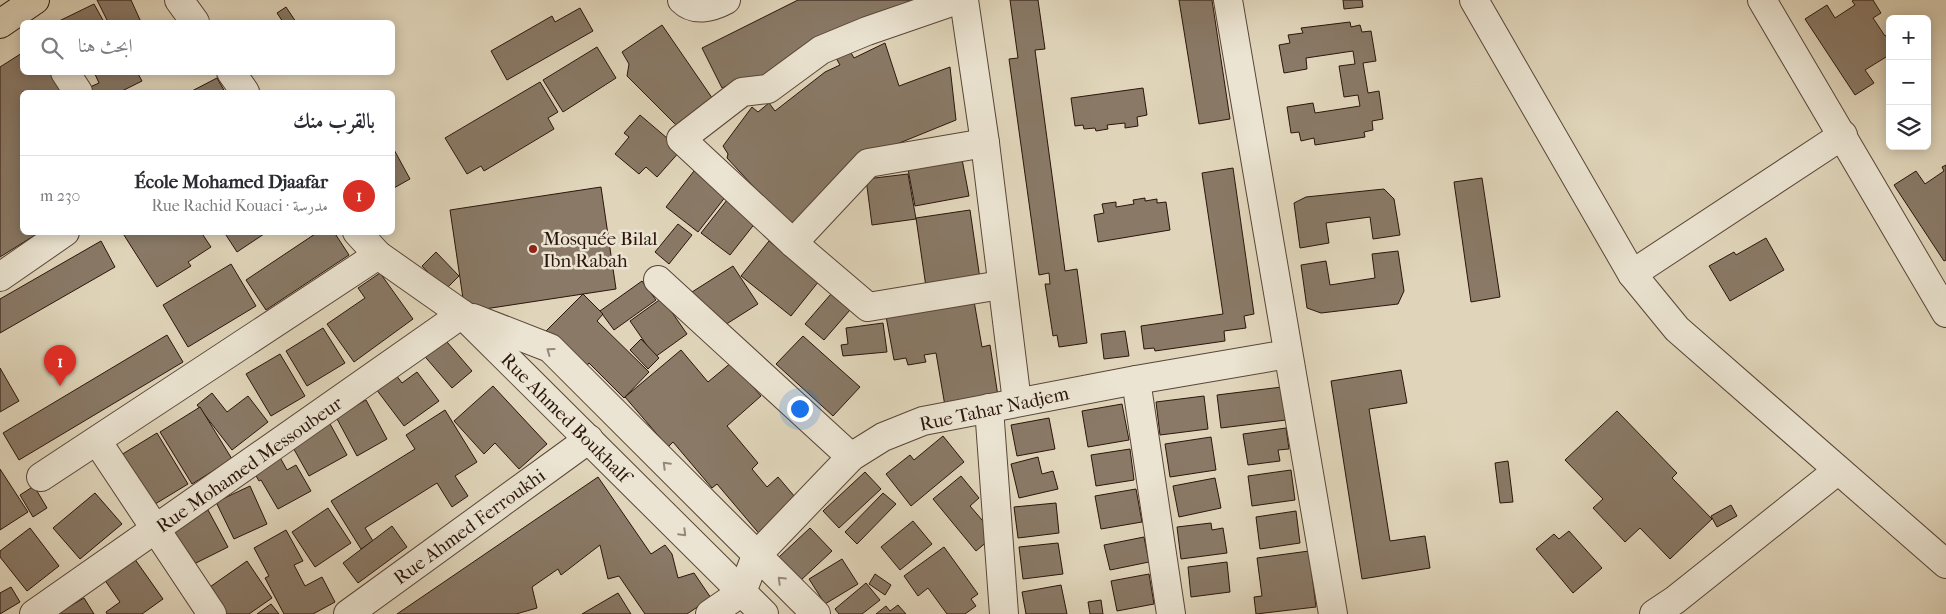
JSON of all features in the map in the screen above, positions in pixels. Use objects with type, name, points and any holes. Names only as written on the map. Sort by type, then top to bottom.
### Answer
[{"type":"street","points":[[179,0],[194,20]]},
{"type":"street","points":[[682,0],[693,8],[705,8],[726,0]]},
{"type":"street","points":[[957,0],[867,31],[821,50],[768,89],[742,92],[681,139],[793,243],[868,306],[1001,285]]},
{"type":"street","points":[[964,0],[1017,402]]},
{"type":"street","points":[[1228,0],[1333,614]]},
{"type":"street","points":[[1474,0],[1632,274],[1677,328],[1837,471],[1946,564]]},
{"type":"street","points":[[1762,0],[1946,313]]},
{"type":"street","points":[[67,75],[77,90]]},
{"type":"street","points":[[233,75],[244,90]]},
{"type":"street","points":[[1632,274],[1843,135]]},
{"type":"street","points":[[793,243],[868,163],[984,143]]},
{"type":"street","points":[[0,277],[61,235]]},
{"type":"street","name":"Rue Ahmed Boukhalf","points":[[360,235],[378,255],[462,314],[764,614]]},
{"type":"street","points":[[40,477],[378,255]]},
{"type":"street","points":[[658,280],[851,458]]},
{"type":"street","points":[[462,314],[550,348],[816,614]]},
{"type":"street","name":"Rue Mohamed Messoubeur","points":[[34,614],[462,314]]},
{"type":"street","name":"Rue Tahar Nadjem","points":[[742,592],[756,556],[851,458],[883,437],[924,420],[1136,380],[1288,354]]},
{"type":"street","points":[[1136,380],[1172,614]]},
{"type":"street","points":[[989,408],[1004,614]]},
{"type":"street","name":"Rue Ahmed Ferroukhi","points":[[348,614],[589,439]]},
{"type":"street","points":[[97,441],[212,614]]},
{"type":"street","points":[[1654,614],[1675,600],[1837,471]]},
{"type":"street","points":[[710,614],[742,592]]},
{"type":"building","points":[[97,0],[131,0],[140,20],[107,20]]},
{"type":"building","points":[[798,0],[933,0],[767,86],[740,79],[722,88],[702,48]]},
{"type":"building","points":[[1010,0],[1038,0],[1045,49],[1035,50],[1065,271],[1077,269],[1087,343],[1059,347],[1057,335],[1053,336],[1045,284],[1050,284],[1049,273],[1039,275],[1009,59],[1018,58]]},
{"type":"building","points":[[1179,0],[1212,0],[1230,119],[1199,124]]},
{"type":"building","points":[[1343,0],[1362,0],[1363,7],[1344,9]]},
{"type":"building","points":[[1873,0],[1881,13],[1873,18],[1886,35],[1886,57],[1865,70],[1874,83],[1855,95],[1805,19],[1827,5],[1835,18],[1855,5],[1852,1]]},
{"type":"building","points":[[94,4],[103,20],[61,20]]},
{"type":"building","points":[[286,7],[295,20],[282,20],[277,13]]},
{"type":"building","points":[[580,8],[593,31],[507,80],[491,51],[552,16],[555,22]]},
{"type":"building","points":[[1350,22],[1351,27],[1360,25],[1362,32],[1371,31],[1376,61],[1363,63],[1368,93],[1379,91],[1383,119],[1372,121],[1373,130],[1364,132],[1365,137],[1315,145],[1314,138],[1301,141],[1299,132],[1291,133],[1287,107],[1313,103],[1315,113],[1360,106],[1358,95],[1344,97],[1339,66],[1355,64],[1353,51],[1306,58],[1307,69],[1284,73],[1279,45],[1290,43],[1288,35],[1303,33],[1301,28]]},
{"type":"building","points":[[662,25],[717,105],[679,128],[627,76],[629,64],[622,52]]},
{"type":"building","points":[[885,43],[899,86],[950,67],[956,120],[865,157],[792,228],[727,158],[728,154],[723,146],[752,107],[758,112],[769,103],[775,111],[825,72],[840,65],[836,58],[850,51],[854,58]]},
{"type":"building","points":[[597,47],[616,78],[563,112],[543,80]]},
{"type":"building","points":[[20,54],[20,75],[51,75],[60,90],[20,90],[20,235],[35,235],[0,257],[0,67]]},
{"type":"building","points":[[95,75],[139,75],[142,81],[124,90],[92,90],[90,87],[99,83]]},
{"type":"building","points":[[217,78],[224,90],[194,90]]},
{"type":"building","points":[[540,82],[558,112],[548,118],[554,129],[484,171],[481,166],[467,174],[445,138]]},
{"type":"building","points":[[1143,88],[1147,115],[1137,117],[1138,126],[1125,128],[1125,123],[1107,125],[1108,129],[1096,131],[1095,128],[1084,129],[1083,125],[1075,126],[1071,98]]},
{"type":"building","points":[[640,115],[681,150],[657,177],[646,167],[639,174],[615,154],[629,137],[624,133]]},
{"type":"building","points":[[395,152],[410,179],[395,187]]},
{"type":"building","points":[[961,154],[969,196],[915,206],[907,164]]},
{"type":"building","points":[[1946,165],[1946,260],[1944,261],[1894,185],[1916,171],[1925,184],[1944,171],[1942,167]]},
{"type":"building","points":[[1233,168],[1254,314],[1244,316],[1246,328],[1224,331],[1225,341],[1155,351],[1154,348],[1144,349],[1141,326],[1223,314],[1202,173]]},
{"type":"building","points":[[694,171],[726,196],[698,232],[666,207]]},
{"type":"building","points":[[908,174],[916,219],[872,225],[866,179]]},
{"type":"building","points":[[1482,178],[1500,297],[1471,302],[1454,182]]},
{"type":"building","name":"Mosquée Bilal Ibn Rabah","points":[[601,187],[616,289],[465,312],[450,210]]},
{"type":"building","points":[[1384,189],[1394,199],[1400,235],[1373,239],[1370,217],[1326,223],[1329,243],[1300,248],[1294,203],[1306,197]]},
{"type":"building","points":[[1145,198],[1145,201],[1157,199],[1157,203],[1166,202],[1170,230],[1098,242],[1094,215],[1104,213],[1102,204],[1116,202],[1116,207],[1134,204],[1133,200]]},
{"type":"building","points":[[727,200],[756,222],[730,255],[701,233]]},
{"type":"building","points":[[970,210],[980,279],[926,287],[916,218]]},
{"type":"building","points":[[678,224],[692,235],[669,264],[655,252]]},
{"type":"building","points":[[124,235],[203,235],[211,247],[188,262],[191,266],[157,287]]},
{"type":"building","points":[[226,235],[262,235],[237,252]]},
{"type":"building","points":[[314,235],[336,235],[349,255],[266,310],[246,280]]},
{"type":"building","points":[[1766,238],[1784,270],[1730,301],[1709,266],[1734,252],[1736,255]]},
{"type":"building","points":[[101,241],[115,267],[0,333],[0,299]]},
{"type":"building","points":[[769,241],[819,281],[791,316],[741,276]]},
{"type":"building","points":[[1398,251],[1404,291],[1398,304],[1321,313],[1307,308],[1301,265],[1326,261],[1330,285],[1375,278],[1372,254]]},
{"type":"building","points":[[436,252],[459,276],[445,290],[422,266]]},
{"type":"building","points":[[231,264],[256,306],[188,347],[163,305]]},
{"type":"building","points":[[733,266],[758,304],[717,330],[692,292]]},
{"type":"building","points":[[380,273],[413,319],[354,362],[327,324],[365,298],[358,288]]},
{"type":"building","points":[[642,281],[656,300],[614,330],[600,311]]},
{"type":"building","points":[[583,294],[603,314],[597,321],[649,372],[624,398],[589,363],[584,369],[546,331]]},
{"type":"building","points":[[831,294],[850,310],[824,340],[805,324]]},
{"type":"building","points":[[662,298],[687,334],[655,357],[630,321]]},
{"type":"building","points":[[974,301],[982,347],[990,345],[998,396],[945,406],[936,353],[924,355],[926,362],[908,365],[906,358],[894,360],[886,316]]},
{"type":"building","points":[[883,323],[887,352],[843,356],[841,345],[848,344],[846,328]]},
{"type":"building","points":[[323,328],[345,363],[307,386],[286,351]]},
{"type":"building","points":[[1125,331],[1129,356],[1104,359],[1101,334]]},
{"type":"building","points":[[167,335],[183,362],[19,460],[3,433]]},
{"type":"building","points":[[441,335],[472,371],[452,388],[421,352]]},
{"type":"building","points":[[803,336],[860,387],[833,416],[776,364]]},
{"type":"building","points":[[641,339],[659,358],[648,369],[630,350]]},
{"type":"building","points":[[681,350],[708,382],[732,362],[761,396],[727,426],[758,463],[752,469],[767,487],[778,477],[801,504],[762,537],[717,484],[712,488],[673,442],[668,447],[625,397]]},
{"type":"building","points":[[280,354],[305,396],[271,416],[246,374]]},
{"type":"building","points":[[0,368],[19,401],[0,412]]},
{"type":"building","points":[[1401,370],[1407,403],[1369,409],[1390,541],[1425,536],[1430,568],[1362,579],[1331,381]]},
{"type":"building","points":[[417,372],[439,401],[404,426],[376,389],[396,375],[402,383]]},
{"type":"building","points":[[493,386],[547,444],[519,469],[495,443],[484,454],[454,421]]},
{"type":"building","points":[[1282,387],[1286,420],[1221,428],[1217,395]]},
{"type":"building","points":[[212,393],[227,412],[248,396],[268,422],[232,450],[197,405]]},
{"type":"building","points":[[1204,396],[1208,429],[1160,435],[1156,402]]},
{"type":"building","points":[[366,400],[387,439],[357,456],[336,417]]},
{"type":"building","points":[[1122,404],[1129,440],[1088,447],[1082,411]]},
{"type":"building","points":[[200,407],[232,459],[192,484],[160,432]]},
{"type":"building","points":[[445,410],[477,462],[455,476],[468,496],[452,507],[437,483],[365,528],[373,541],[361,549],[331,501],[415,449],[406,435]]},
{"type":"building","points":[[1617,411],[1677,473],[1672,478],[1712,519],[1670,559],[1640,528],[1625,542],[1593,508],[1603,499],[1565,460]]},
{"type":"building","points":[[1049,418],[1055,449],[1017,456],[1011,425]]},
{"type":"building","points":[[329,422],[347,455],[309,476],[291,444]]},
{"type":"building","points":[[1286,428],[1289,449],[1278,450],[1280,461],[1248,465],[1243,434]]},
{"type":"building","points":[[157,433],[188,484],[147,509],[116,458]]},
{"type":"building","points":[[943,436],[964,462],[911,506],[886,474],[910,455],[914,460]]},
{"type":"building","points":[[1211,437],[1216,470],[1170,477],[1165,444]]},
{"type":"building","points":[[1130,449],[1134,480],[1096,486],[1091,455]]},
{"type":"building","points":[[277,452],[287,470],[296,465],[311,491],[278,509],[251,467]]},
{"type":"building","points":[[1038,457],[1042,474],[1053,471],[1058,489],[1019,498],[1011,464]]},
{"type":"building","points":[[1508,461],[1513,502],[1500,503],[1495,463]]},
{"type":"building","points":[[0,469],[28,512],[0,530]]},
{"type":"building","points":[[1291,470],[1295,500],[1252,506],[1248,476]]},
{"type":"building","points":[[865,472],[881,489],[839,528],[823,511]]},
{"type":"building","points":[[961,476],[979,498],[970,506],[995,535],[976,551],[933,499]]},
{"type":"building","points":[[598,477],[651,554],[665,545],[672,554],[678,578],[694,573],[711,598],[687,614],[645,614],[619,576],[608,579],[600,545],[561,575],[558,569],[532,587],[537,608],[516,614],[397,614]]},
{"type":"building","points":[[1215,478],[1221,508],[1179,517],[1173,486]]},
{"type":"building","points":[[34,486],[47,508],[33,517],[20,495]]},
{"type":"building","points":[[250,486],[267,524],[234,539],[216,502]]},
{"type":"building","points":[[1136,489],[1142,522],[1101,529],[1095,496]]},
{"type":"building","points":[[95,493],[122,524],[80,559],[53,528]]},
{"type":"building","points":[[883,493],[896,504],[857,544],[845,532]]},
{"type":"building","points":[[1056,503],[1059,533],[1018,538],[1014,507]]},
{"type":"building","points":[[1731,505],[1737,516],[1717,527],[1711,516]]},
{"type":"building","points":[[328,508],[351,543],[315,567],[292,532]]},
{"type":"building","points":[[208,510],[228,547],[192,565],[173,529]]},
{"type":"building","points":[[1296,511],[1300,543],[1260,549],[1256,517]]},
{"type":"building","points":[[913,521],[932,544],[900,570],[881,547]]},
{"type":"building","points":[[1211,523],[1212,530],[1223,528],[1227,553],[1181,559],[1177,527]]},
{"type":"building","points":[[392,526],[407,547],[358,583],[343,563]]},
{"type":"building","points":[[30,528],[59,566],[27,591],[0,557],[0,551]]},
{"type":"building","points":[[810,528],[832,551],[800,581],[779,557]]},
{"type":"building","points":[[286,530],[303,561],[294,565],[305,586],[322,577],[335,602],[313,614],[284,614],[265,578],[269,576],[254,548]]},
{"type":"building","points":[[1569,531],[1602,568],[1573,593],[1536,549],[1554,534],[1559,539]]},
{"type":"building","points":[[1144,537],[1149,562],[1110,570],[1104,545]]},
{"type":"building","points":[[1058,543],[1063,574],[1023,579],[1019,547]]},
{"type":"building","points":[[944,547],[978,594],[971,599],[976,606],[965,614],[947,614],[928,588],[918,596],[904,576]]},
{"type":"building","points":[[1309,551],[1316,607],[1256,614],[1254,597],[1262,596],[1257,558]]},
{"type":"building","points":[[134,558],[163,599],[142,614],[107,614],[106,612],[120,602],[104,579]]},
{"type":"building","points":[[842,559],[858,584],[825,604],[809,579]]},
{"type":"building","points":[[247,561],[272,598],[249,614],[224,614],[207,589]]},
{"type":"building","points":[[1227,562],[1230,592],[1191,597],[1188,567]]},
{"type":"building","points":[[875,574],[891,585],[885,595],[869,584]]},
{"type":"building","points":[[1149,574],[1154,604],[1117,611],[1111,581]]},
{"type":"building","points":[[866,583],[880,600],[862,614],[839,614],[835,609]]},
{"type":"building","points":[[1061,585],[1067,614],[1026,614],[1022,592]]},
{"type":"building","points":[[11,587],[20,602],[0,614],[0,593]]},
{"type":"building","points":[[618,593],[631,614],[582,614]]},
{"type":"building","points":[[84,598],[94,614],[57,614]]},
{"type":"building","points":[[1101,600],[1103,614],[1090,614],[1088,602]]},
{"type":"building","points":[[271,604],[279,614],[257,614]]},
{"type":"building","points":[[898,605],[906,614],[876,614],[886,606],[890,611]]},
{"type":"place","name":"Mosquée Bilal Ibn Rabah","points":[[533,249]]},
{"type":"place","name":"École Mohamed Djaafar","points":[[60,386]]}]
